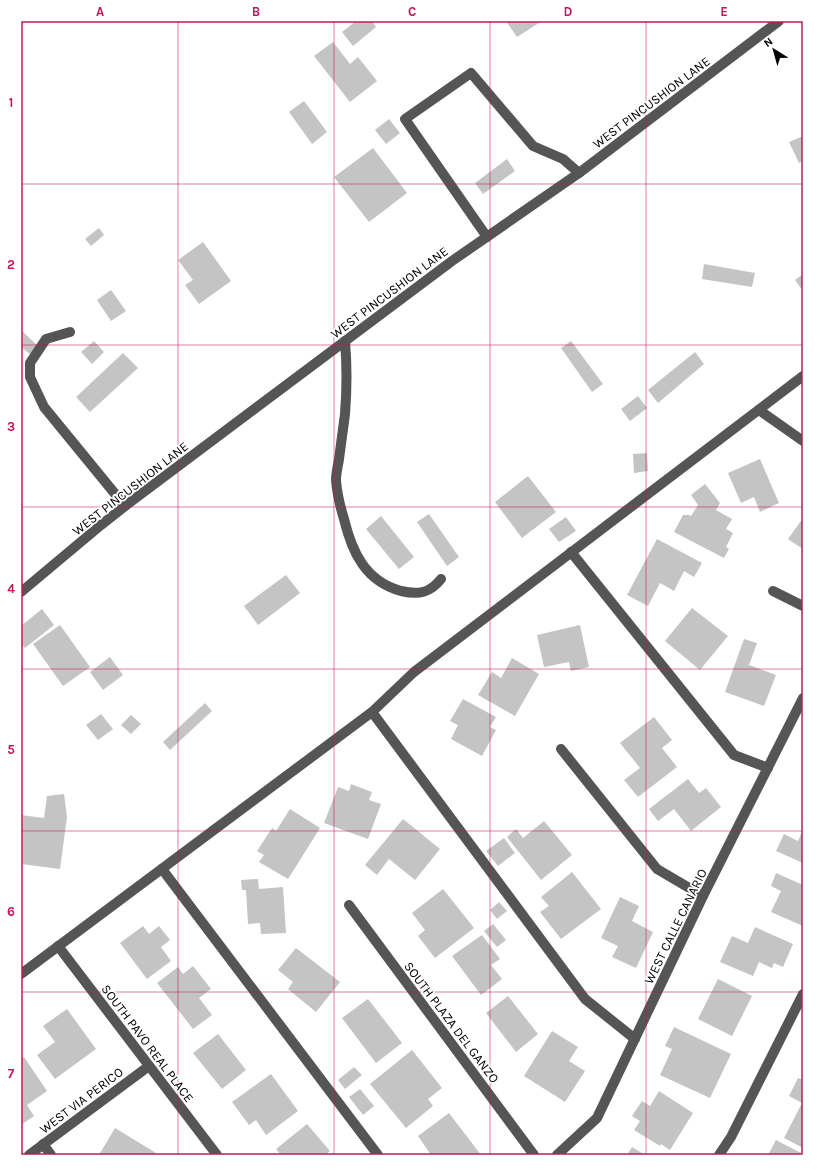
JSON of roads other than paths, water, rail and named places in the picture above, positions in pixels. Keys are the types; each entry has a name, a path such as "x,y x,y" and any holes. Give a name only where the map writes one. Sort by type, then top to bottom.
{"street":[{"name":"WEST PINCUSHION LANE","path":"21,592 101,525 345,341 452,261 579,173 779,21"},
{"path":"487,237 405,119 471,73 533,146 563,159 579,173"},
{"path":"70,332 46,339 30,363 30,377 44,407 126,506"},
{"path":"345,341 347,374 345,414 336,479 338,500 349,538 356,555 363,566 377,580 391,588 407,592 422,593 435,587 441,579"},
{"path":"21,974 372,712 414,672 803,376"},
{"path":"759,410 803,440"},
{"path":"571,552 734,755 768,768"},
{"path":"773,591 803,606"},
{"name":"WEST CALLE CANARIO","path":"557,1155 597,1118 703,896 803,698"},
{"path":"372,712 585,999 635,1039"},
{"path":"561,749 657,869 703,896"},
{"path":"162,869 378,1155"},
{"name":"SOUTH PLAZA DEL GANZO","path":"349,905 534,1155"},
{"name":"SOUTH PAVO REAL PLACE","path":"58,946 217,1155"},
{"path":"719,1155 731,1137 803,994"},
{"name":"WEST VIA PERICO","path":"29,1155 149,1066"},
{"path":"43,1144 52,1155"}]}
